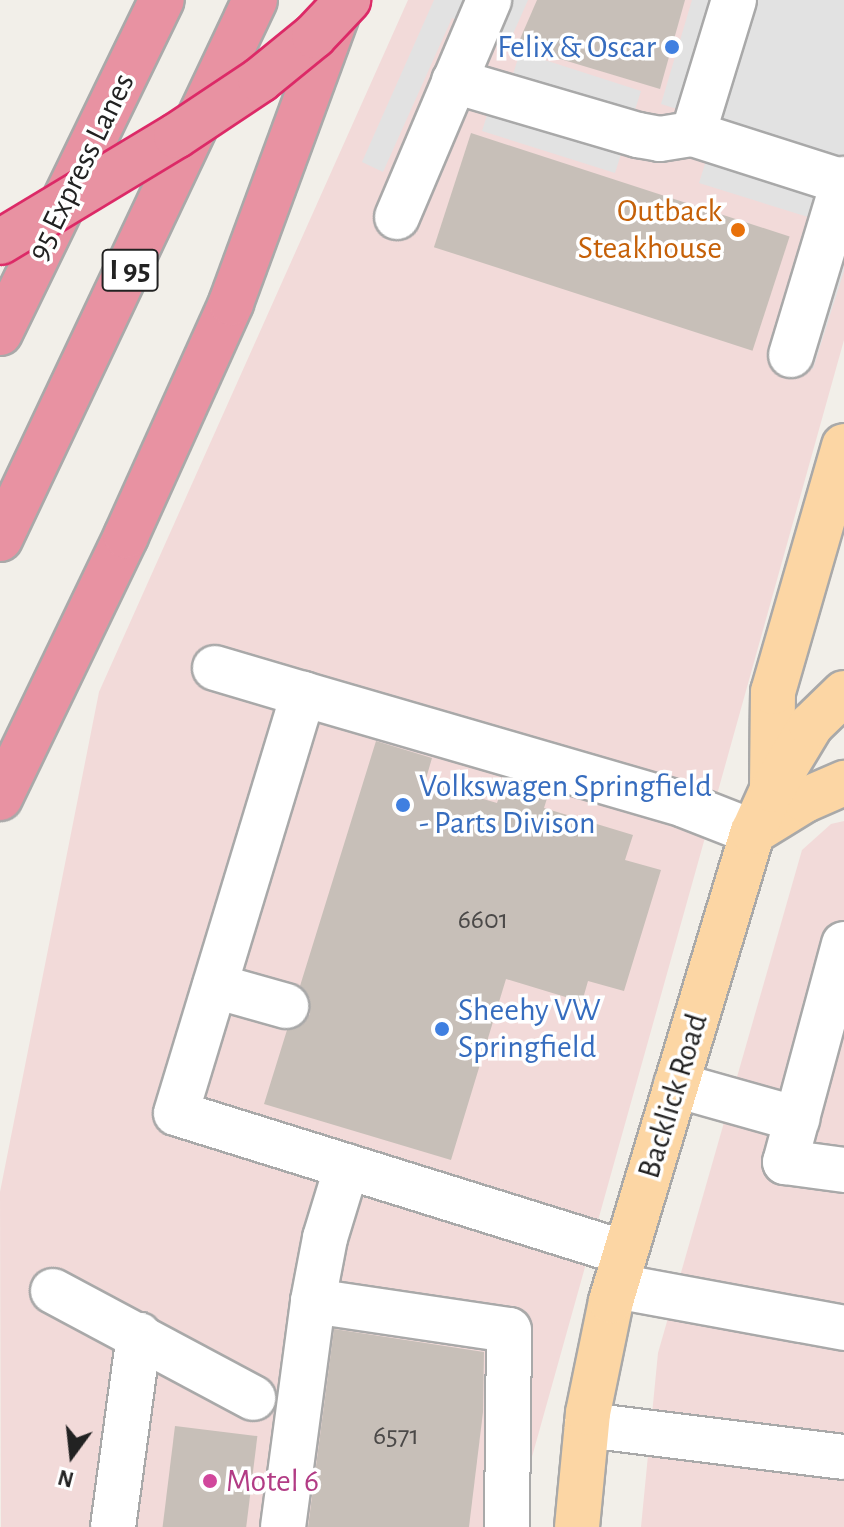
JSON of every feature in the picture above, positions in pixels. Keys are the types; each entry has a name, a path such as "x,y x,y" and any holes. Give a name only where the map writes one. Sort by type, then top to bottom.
{"highway":[{"path":"89,153 140,0"},
{"name":"95 Express Lanes","path":"0,333 162,0"},
{"name":"I 95","path":"0,539 255,0"},
{"path":"0,242 176,136 260,80 314,36 345,0"},
{"path":"0,798 126,536 231,303 345,0"}],"main road":[{"path":"772,790 773,692 844,446"},
{"name":"Backlick Road","path":"577,1527 597,1358 620,1270 753,832 772,790 811,725 844,693"},
{"path":"753,832 805,800 844,783"}],"lane":[{"path":"397,217 489,0"},
{"path":"693,134 734,0"},
{"path":"454,81 638,135 660,139 693,134 843,180 791,355"},
{"path":"215,668 684,805 753,832"},
{"path":"303,694 176,1113 347,1166 620,1270 844,1328"},
{"path":"844,944 785,1162 844,1170"},
{"path":"215,986 286,1006"},
{"path":"676,1085 797,1119"},
{"path":"283,1527 313,1301 325,1238 347,1166"},
{"path":"53,1291 253,1398"},
{"path":"313,1301 509,1330 507,1527"},
{"path":"113,1527 139,1335"},
{"path":"587,1425 844,1457"}],"shaded area":[{"path":"408,0 844,0 844,340 530,1464 526,1527 1,1527 0,1192 99,692"},
{"path":"434,0 528,0 509,43 452,18 383,172 362,162"},
{"path":"692,0 844,0 844,271 813,369 794,363 837,226 699,183 718,122 661,104"},
{"path":"520,52 641,91 615,173 482,131 489,109 501,112"},
{"path":"844,821 844,1527 641,1527 658,1353 802,850 831,824"}],"building":[{"path":"537,0 685,0 660,89 517,46"},
{"path":"471,133 790,237 753,351 434,247"},
{"path":"376,741 432,758 425,782 497,803 505,779 549,792 544,808 633,835 625,860 661,870 624,991 588,981 582,1002 506,979 451,1160 264,1104 287,1030 303,1024 310,1014 310,999 300,986"},
{"path":"334,1329 484,1352 483,1412 469,1527 308,1527"},
{"name":"Motel 6","path":"175,1426 257,1436 246,1527 163,1527"}],"place":[{"name":"Felix & Oscar","path":"672,47"},
{"name":"Outback Steakhouse","path":"738,230"},
{"name":"Volkswagen Springfield - Parts Divison","path":"403,805"},
{"name":"Sheehy VW Springfield","path":"442,1029"},
{"name":"Motel 6","path":"210,1481"}]}
